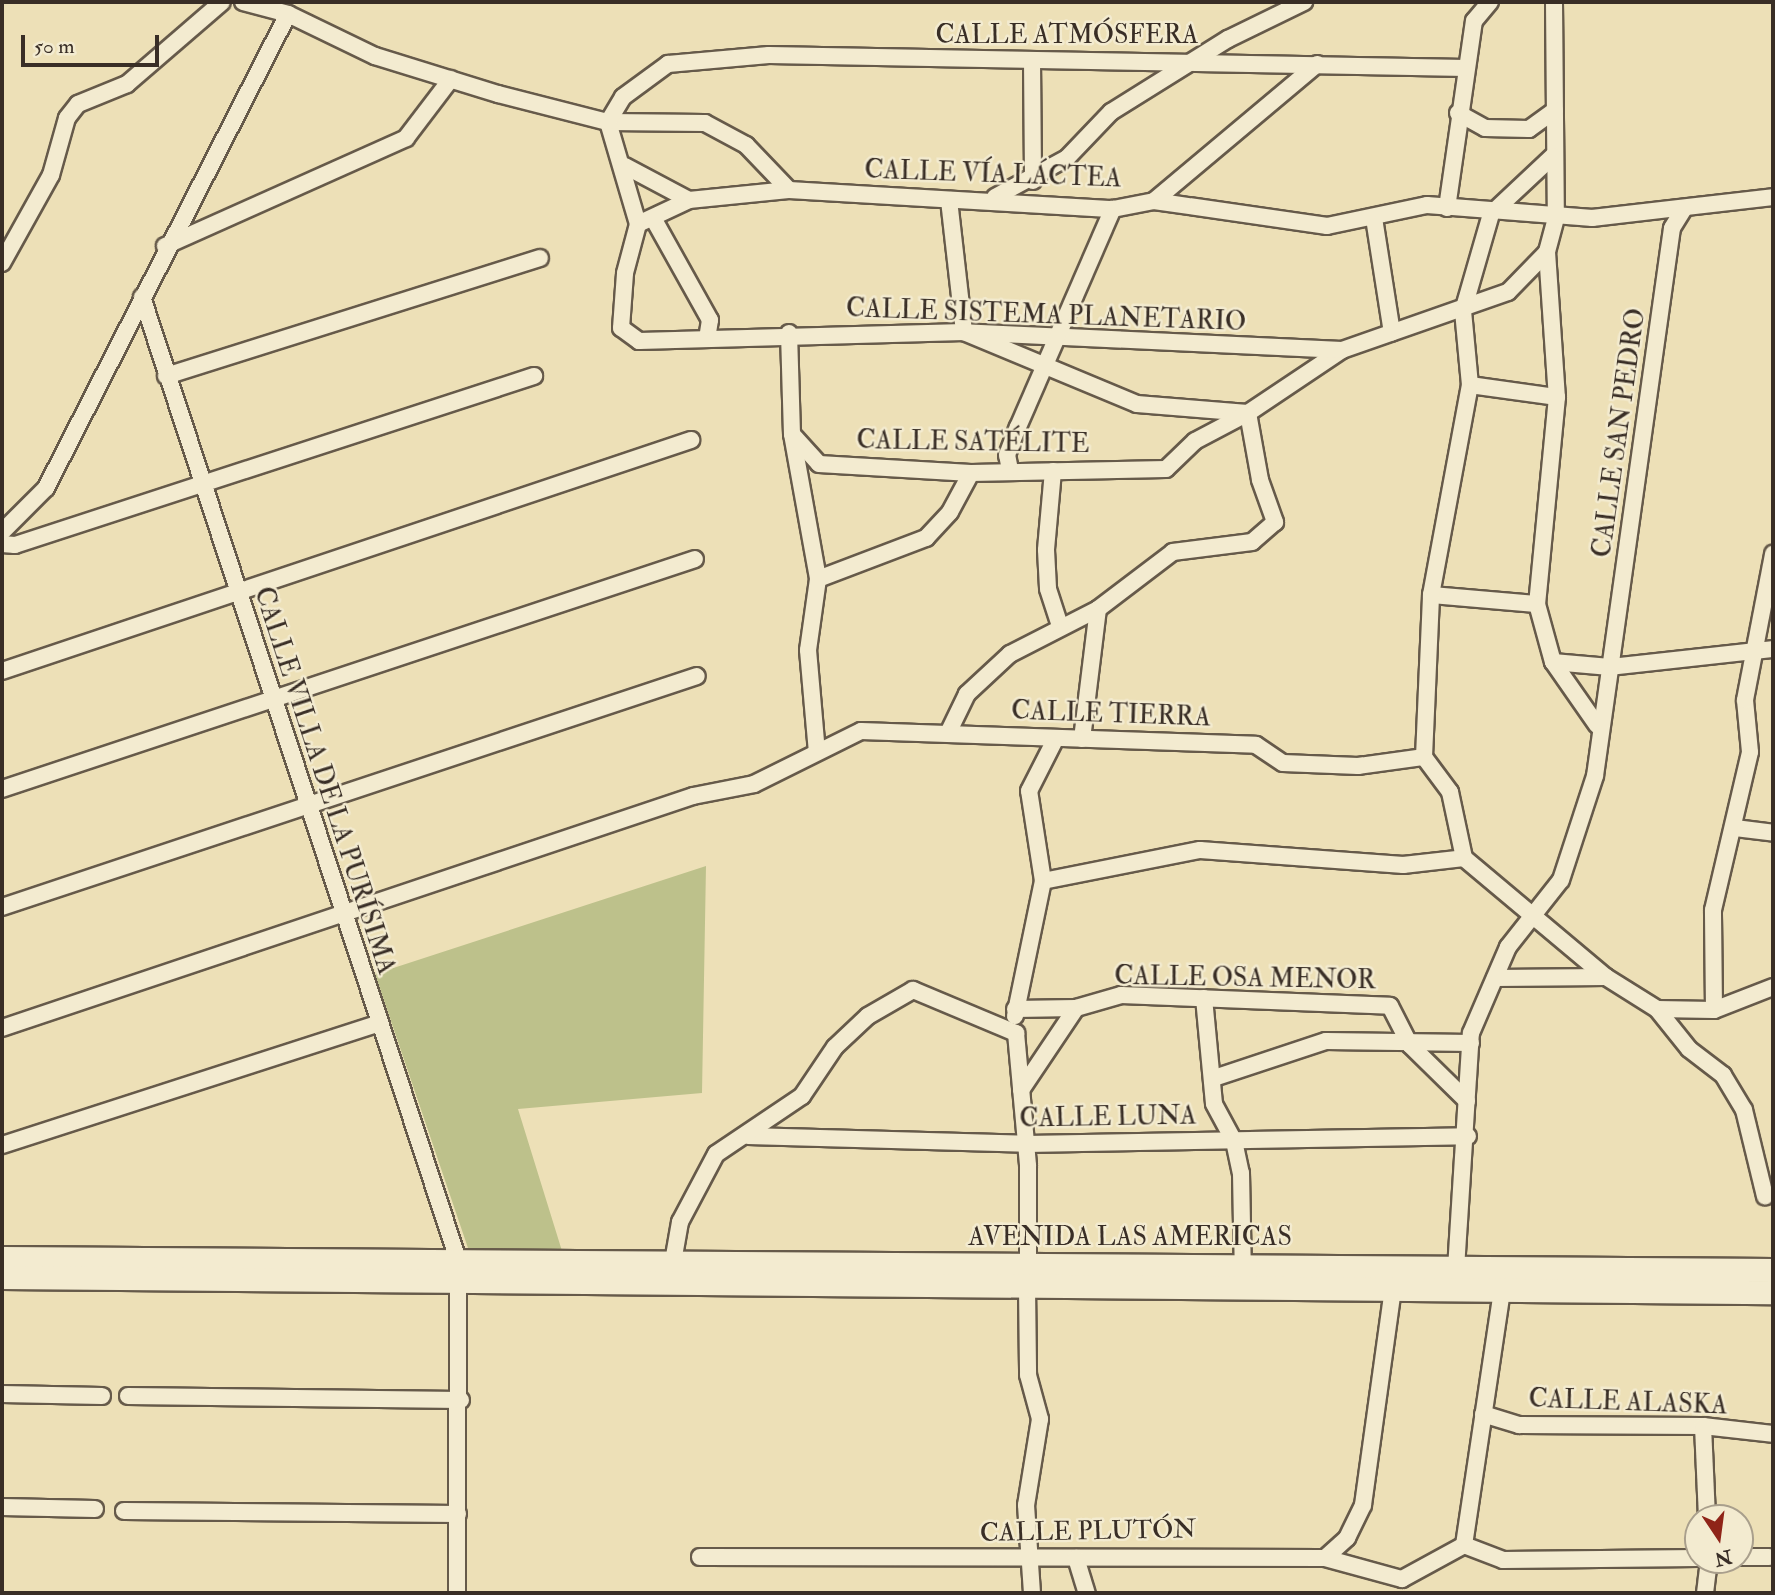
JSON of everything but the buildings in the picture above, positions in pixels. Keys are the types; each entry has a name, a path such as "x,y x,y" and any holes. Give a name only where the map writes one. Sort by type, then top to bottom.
{"street":[{"path":"2,263 51,175 67,118 78,104 127,84 222,2"},
{"path":"243,2 288,14 375,56 608,122 705,123 746,145 789,190"},
{"path":"983,202 1032,181 1067,158 1111,112 1304,2"},
{"path":"1447,208 1458,113 1474,21 1490,2"},
{"path":"1554,2 1553,156 1556,218 1547,252 1557,397 1537,604 1553,662 1597,725"},
{"path":"2,532 46,488 165,246 288,14"},
{"name":"CALLE ATMÓSFERA","path":"608,122 623,97 668,64 811,54 1032,61 1198,61 1466,68"},
{"path":"1032,61 1032,181"},
{"path":"1154,201 1317,64"},
{"path":"165,246 406,138 451,79"},
{"path":"1458,113 1485,128 1529,129 1555,110"},
{"path":"608,122 646,221 710,320 707,338"},
{"path":"1553,156 1491,214 1464,311 1469,386 1431,595 1424,757 1450,792 1464,858 1606,976 1657,1009 1689,1049 1723,1075 1744,1110 1765,1196"},
{"path":"625,166 690,200"},
{"name":"CALLE VÍA LÁCTEA","path":"646,221 690,200 789,190 950,206 983,202 1113,209 1154,201 1327,226 1427,205 1491,214 1556,218 1684,209 1771,193"},
{"path":"950,206 964,332 1137,404 1248,413 1342,350 1464,311 1508,292 1547,252"},
{"path":"1010,470 1007,455 1113,209"},
{"name":"CALLE SAN PEDRO","path":"1469,1277 1467,1101 1471,1043 1508,947 1561,880 1595,776 1597,725 1610,667 1672,228 1684,209"},
{"path":"1374,218 1392,333"},
{"name":"CALLE SISTEMA PLANETARIO","path":"646,221 621,328 639,341 789,333 964,332 1057,341 1342,350"},
{"path":"166,376 540,258"},
{"name":"CALLE VILLA DE LA PURÍSIMA","path":"142,297 200,485 459,1270 461,1400 457,1593"},
{"path":"789,333 792,434 818,579 808,650 817,752"},
{"path":"2,544 200,485 534,376"},
{"path":"1469,386 1557,397"},
{"path":"949,731 967,694 1010,654 1098,609 1173,552 1252,542 1275,522 1248,413"},
{"name":"CALLE SATÉLITE","path":"792,434 819,464 971,473 1010,470 1167,469 1195,441 1248,413"},
{"path":"2,671 691,440"},
{"path":"1053,471 1046,550 1048,589 1060,627"},
{"path":"818,579 926,538 950,512 971,473"},
{"path":"1714,1010 1713,910 1735,828 1751,752 1745,700 1766,650 1773,554"},
{"path":"2,789 695,559"},
{"path":"1431,595 1537,604"},
{"path":"1082,739 1098,609"},
{"path":"1553,662 1610,667 1766,650"},
{"path":"2,906 697,676"},
{"name":"CALLE TIERRA","path":"2,1028 693,796 754,785 861,731 949,731 1055,740 1256,745 1283,763 1358,766 1424,757"},
{"path":"1032,1593 1033,1560 1026,1505 1040,1419 1028,1375 1026,1144 1015,1009 1029,974 1043,881 1029,791 1055,740"},
{"path":"1735,828 1773,833"},
{"path":"1043,881 1199,850 1402,864 1464,858"},
{"path":"1495,978 1606,976"},
{"path":"1657,1009 1714,1010 1773,987"},
{"path":"673,1262 697,1180 716,1154 748,1136 802,1096 835,1047 868,1016 913,990 1016,1033"},
{"name":"CALLE OSA MENOR","path":"1015,1009 1076,1008 1121,996 1390,1006 1410,1045"},
{"path":"1204,998 1214,1078 1214,1104 1234,1141 1243,1278"},
{"path":"1021,1090 1076,1008"},
{"path":"2,1145 379,1023"},
{"path":"1214,1078 1326,1041 1410,1045 1471,1043"},
{"path":"1410,1045 1467,1101"},
{"name":"CALLE LUNA","path":"748,1136 1026,1144 1468,1136"},
{"path":"2,1258 488,1271"},
{"name":"AVENIDA LAS AMERICAS","path":"488,1271 673,1262 1027,1276"},
{"path":"2,1277 459,1270"},
{"name":"AVENIDA LAS AMERICAS","path":"488,1271 1394,1279 1773,1270"},
{"name":"AVENIDA LAS AMERICAS","path":"1469,1277 1502,1290 1773,1292"},
{"path":"1325,1558 1347,1538 1363,1505 1394,1279"},
{"path":"1502,1290 1464,1545 1503,1560 1684,1558"},
{"path":"2,1394 102,1396"},
{"path":"128,1396 461,1400"},
{"name":"CALLE ALASKA","path":"1483,1414 1519,1425 1703,1426 1773,1434"},
{"path":"1703,1426 1706,1504"},
{"path":"2,1507 95,1509"},
{"path":"124,1511 458,1514"},
{"name":"CALLE PLUTÓN","path":"700,1557 1033,1560 1325,1558 1401,1586 1464,1545"},
{"path":"1754,1558 1769,1557"},
{"path":"1076,1558 1087,1593"},
{"path":"1705,1593 1707,1574"}],"green space":[{"path":"706,866 702,1093 518,1109 562,1251 469,1251 375,974"}]}
